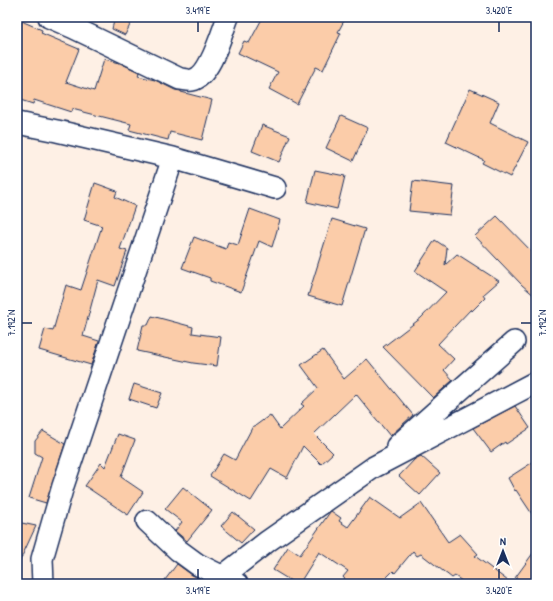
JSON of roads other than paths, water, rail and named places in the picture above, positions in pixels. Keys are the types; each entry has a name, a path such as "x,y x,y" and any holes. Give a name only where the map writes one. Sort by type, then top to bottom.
{"street":[{"path":"49,17 72,26 180,79 192,80 200,77 208,68 228,17"},
{"path":"17,123 173,158 275,188"},
{"path":"44,584 42,560 58,501 173,158"},
{"path":"147,521 178,550 196,564 230,580 268,541 374,467 514,342"},
{"path":"374,467 536,382"}]}
